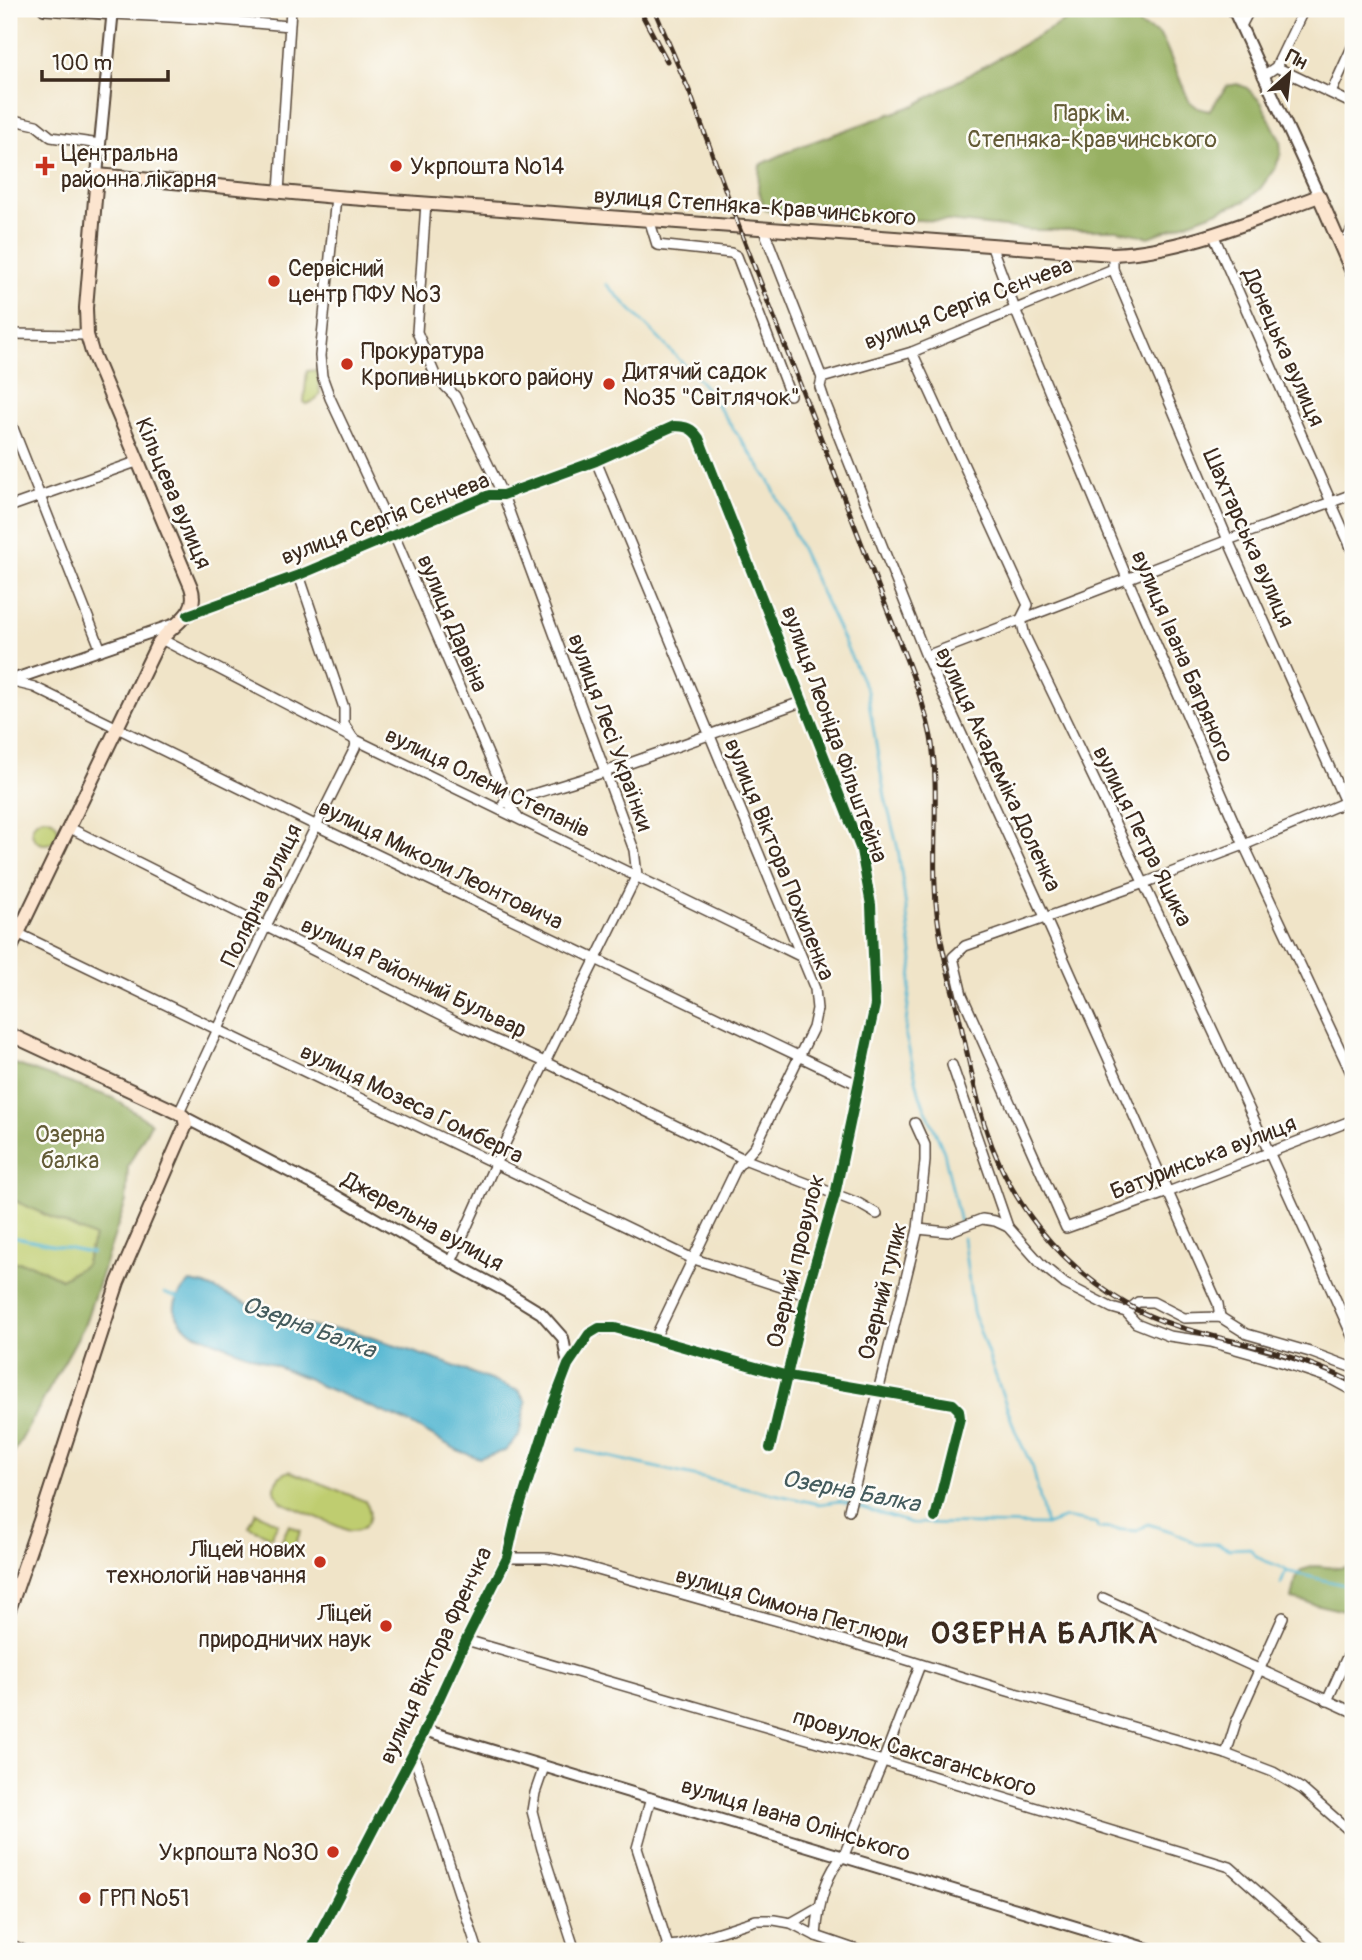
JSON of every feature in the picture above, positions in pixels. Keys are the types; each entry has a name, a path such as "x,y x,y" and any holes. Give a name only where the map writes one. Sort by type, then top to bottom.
{"main road":[{"name":"вулиця Степняка-Кравчинського","path":"97,175 336,197 1113,254 1158,250 1213,234 1319,196"},
{"name":"Кільцева вулиця","path":"97,175 86,308 87,335 193,592 193,603 187,615"},
{"path":"1319,196 1353,274"},
{"path":"9,952 13,931 161,639 187,615"},
{"name":"Джерельна вулиця","path":"9,1034 181,1115"},
{"path":"9,1610 50,1494 118,1282 186,1125 181,1115"}],"street":[{"path":"44,9 208,14 289,26"},
{"path":"279,192 291,9"},
{"path":"1233,9 1319,196"},
{"path":"1241,26 1250,9"},
{"path":"1263,76 1276,67 1304,9"},
{"name":"Кільцева вулиця","path":"97,175 113,11"},
{"path":"1331,93 1353,45"},
{"path":"1276,67 1353,104"},
{"path":"9,118 36,125 51,137 100,144"},
{"name":"вулиця Дарвіна","path":"336,197 320,356 322,376 394,535 509,803 519,819"},
{"name":"вулиця Лесі Українки","path":"426,203 417,332 436,377 455,397 503,495 634,850 637,875"},
{"path":"649,219 657,245 731,253 737,256 790,395"},
{"path":"1342,250 1353,227"},
{"name":"вулиця Академіка Доленка","path":"764,228 821,378 820,387 825,401 926,656 1218,1304 1220,1317"},
{"name":"Донецька вулиця","path":"1213,234 1353,552"},
{"name":"вулиця Івана Багряного","path":"991,245 1127,578 1244,845 1353,1077"},
{"path":"1113,254 1113,269"},
{"name":"вулиця Сергія Сєнчева","path":"821,378 912,352 1113,269"},
{"name":"Шахтарська вулиця","path":"1113,269 1228,540 1349,801 1353,820"},
{"path":"9,334 87,335"},
{"name":"вулиця Петра Яцика","path":"912,352 1028,606 1021,619 1025,636 1144,883 1353,1338"},
{"path":"9,418 101,650"},
{"name":"вулиця Сергія Сєнчева","path":"187,615 299,575 489,495 503,495 596,461 674,426"},
{"name":"вулиця Леоніда Фільштейна","path":"674,426 693,430 699,438 861,850 871,905 875,1004 857,1084"},
{"path":"9,507 139,461"},
{"name":"вулиця Віктора Похиленка","path":"596,461 815,989 817,1009 813,1028 755,1147 737,1167 691,1258 654,1340"},
{"path":"926,656 1353,494"},
{"name":"Полярна вулиця","path":"181,1115 266,926 355,748 356,743 344,723 344,708 299,575"},
{"path":"9,681 177,623"},
{"name":"вулиця Олени Степанів","path":"161,639 352,738 800,956"},
{"name":"вулиця Миколи Леонтовича","path":"9,681 34,687 315,825 857,1084"},
{"path":"489,805 509,803 606,772 804,701"},
{"path":"1046,919 1244,845 1349,801"},
{"name":"вулиця Районний Бульвар","path":"68,827 464,1026 547,1063 744,1159 877,1214"},
{"path":"451,1262 495,1164 547,1063 637,875"},
{"name":"Батуринська вулиця","path":"1046,919 965,946 953,957 961,995 1066,1228 1168,1192 1353,1120"},
{"name":"вулиця Мозеса Гомберга","path":"13,931 691,1258 806,1295"},
{"path":"952,1065 1008,1227 1042,1265 1065,1284 1112,1308 1126,1312 1136,1323 1169,1336 1211,1342 1285,1363 1329,1378 1353,1391"},
{"name":"Озерний провулок","path":"770,1448 806,1295 835,1195 857,1084"},
{"name":"Джерельна вулиця","path":"181,1115 338,1197 541,1313 564,1338 568,1365"},
{"name":"Озерний тупик","path":"849,1510 918,1229 925,1145 915,1123"},
{"path":"918,1229 948,1232 982,1219 1008,1227"},
{"path":"1126,1312 1138,1302 1153,1302 1184,1318 1220,1317 1247,1334 1310,1352 1353,1368"},
{"path":"568,1365 589,1334 599,1328 615,1328 788,1376 953,1404 959,1410 960,1418 935,1518"},
{"name":"вулиця Віктора Френчка","path":"310,1951 413,1753 508,1558 519,1511 550,1412 568,1365"},
{"name":"вулиця Симона Петлюри","path":"508,1558 548,1558 573,1563 820,1633 919,1665 1226,1754 1273,1772 1302,1789 1353,1834"},
{"path":"1103,1598 1353,1712"},
{"path":"1226,1754 1236,1722 1283,1617"},
{"name":"провулок Саксаганського","path":"466,1640 1230,1867 1325,1951"},
{"path":"1327,1701 1346,1659 1353,1650"},
{"path":"816,1936 818,1907 836,1863 844,1855 883,1762 919,1665"},
{"name":"вулиця Івана Олінського","path":"424,1730 1155,1951"},
{"path":"413,1753 478,1951"},
{"path":"544,1767 532,1811 575,1951"},
{"path":"651,1798 637,1848 666,1948 756,1920 791,1923 816,1936 860,1951"},
{"path":"791,1923 818,1907"},
{"path":"9,1945 23,1951"}],"green space":[{"name":"Парк ім. Степняка-Кравчинського","path":"1086,9 1131,9 1141,26 1159,34 1189,101 1198,108 1209,111 1227,86 1238,84 1247,88 1261,102 1280,140 1281,154 1260,189 1245,201 1149,237 1117,230 1031,230 949,221 855,218 824,211 792,215 765,210 758,188 760,165 796,148 915,105"},
{"path":"317,370 320,393 316,400 307,404 304,402 307,371"},
{"path":"45,818 54,822 58,831 54,840 45,844 36,840 32,831 36,822"},
{"name":"Озерна балка","path":"15,1064 113,1098 151,1123 128,1166 126,1201 84,1326 9,1462 9,1261 30,1264 61,1279 85,1265 94,1237 9,1198 9,1065"},
{"path":"9,1198 94,1237 85,1265 61,1279 30,1264 9,1261"},
{"path":"290,1471 365,1501 369,1512 368,1522 361,1529 349,1531 283,1503 276,1494 275,1485 284,1473"},
{"path":"256,1512 278,1523 271,1537 249,1527"},
{"path":"289,1525 301,1531 292,1550 280,1544"},
{"path":"1315,1566 1353,1567 1353,1613 1292,1599 1296,1579 1301,1570"}],"water":[{"path":"190,1282 205,1285 269,1313 316,1328 349,1330 519,1391 526,1402 519,1436 505,1451 479,1458 459,1451 409,1423 309,1379 191,1332 179,1319 175,1307 179,1296"}],"waterway":[{"path":"606,284 702,383 770,482 867,691 885,797 898,849 913,960 905,1033 920,1096 944,1152 960,1223"},
{"name":"Озерна Балка","path":"9,1236 92,1253"},
{"path":"963,1238 973,1312 1016,1433 1033,1468 1046,1525"},
{"name":"Озерна Балка","path":"164,1293 181,1299"},
{"name":"Озерна Балка","path":"578,1450 819,1504 840,1501 911,1523 1046,1525 1065,1518 1096,1523 1098,1528 1137,1531 1148,1524 1174,1532 1197,1544 1218,1544 1229,1549 1250,1548 1258,1557 1286,1571 1353,1587"},
{"path":"1281,1584 1286,1571"}],"railway":[{"path":"639,9 667,61"},
{"path":"654,9 690,93 924,710 931,737 935,774 935,885 941,938 984,1123 1007,1179 1039,1228 1058,1250 1103,1289 1128,1305 1179,1327 1280,1353 1353,1382"}],"cycle path":[{"path":"188,615 299,575 489,495 503,495 596,461 674,426 688,428 699,438 861,850 871,905 875,1005 835,1195 806,1295 770,1448"},
{"path":"310,1951 421,1738 507,1558 515,1522 550,1412 568,1365 589,1334 599,1328 615,1328 788,1376 953,1404 959,1410 960,1418 935,1518"}],"place":[{"name":"Центральна районна лікарня","path":"45,166"},
{"name":"Укрпошта №14","path":"396,166"},
{"name":"Сервісний центр ПФУ №3","path":"274,281"},
{"name":"Прокуратура Кропивницького району","path":"347,364"},
{"name":"Дитячий садок №35 \"Світлячок\"","path":"609,384"},
{"name":"Ліцей нових технологій навчання","path":"320,1562"},
{"name":"Ліцей природничих наук","path":"386,1626"},
{"name":"Укрпошта №30","path":"333,1852"},
{"name":"ГРП №51","path":"85,1898"}],"district":[{"name":"ОЗЕРНА БАЛКА","path":"1045,1633"}]}
